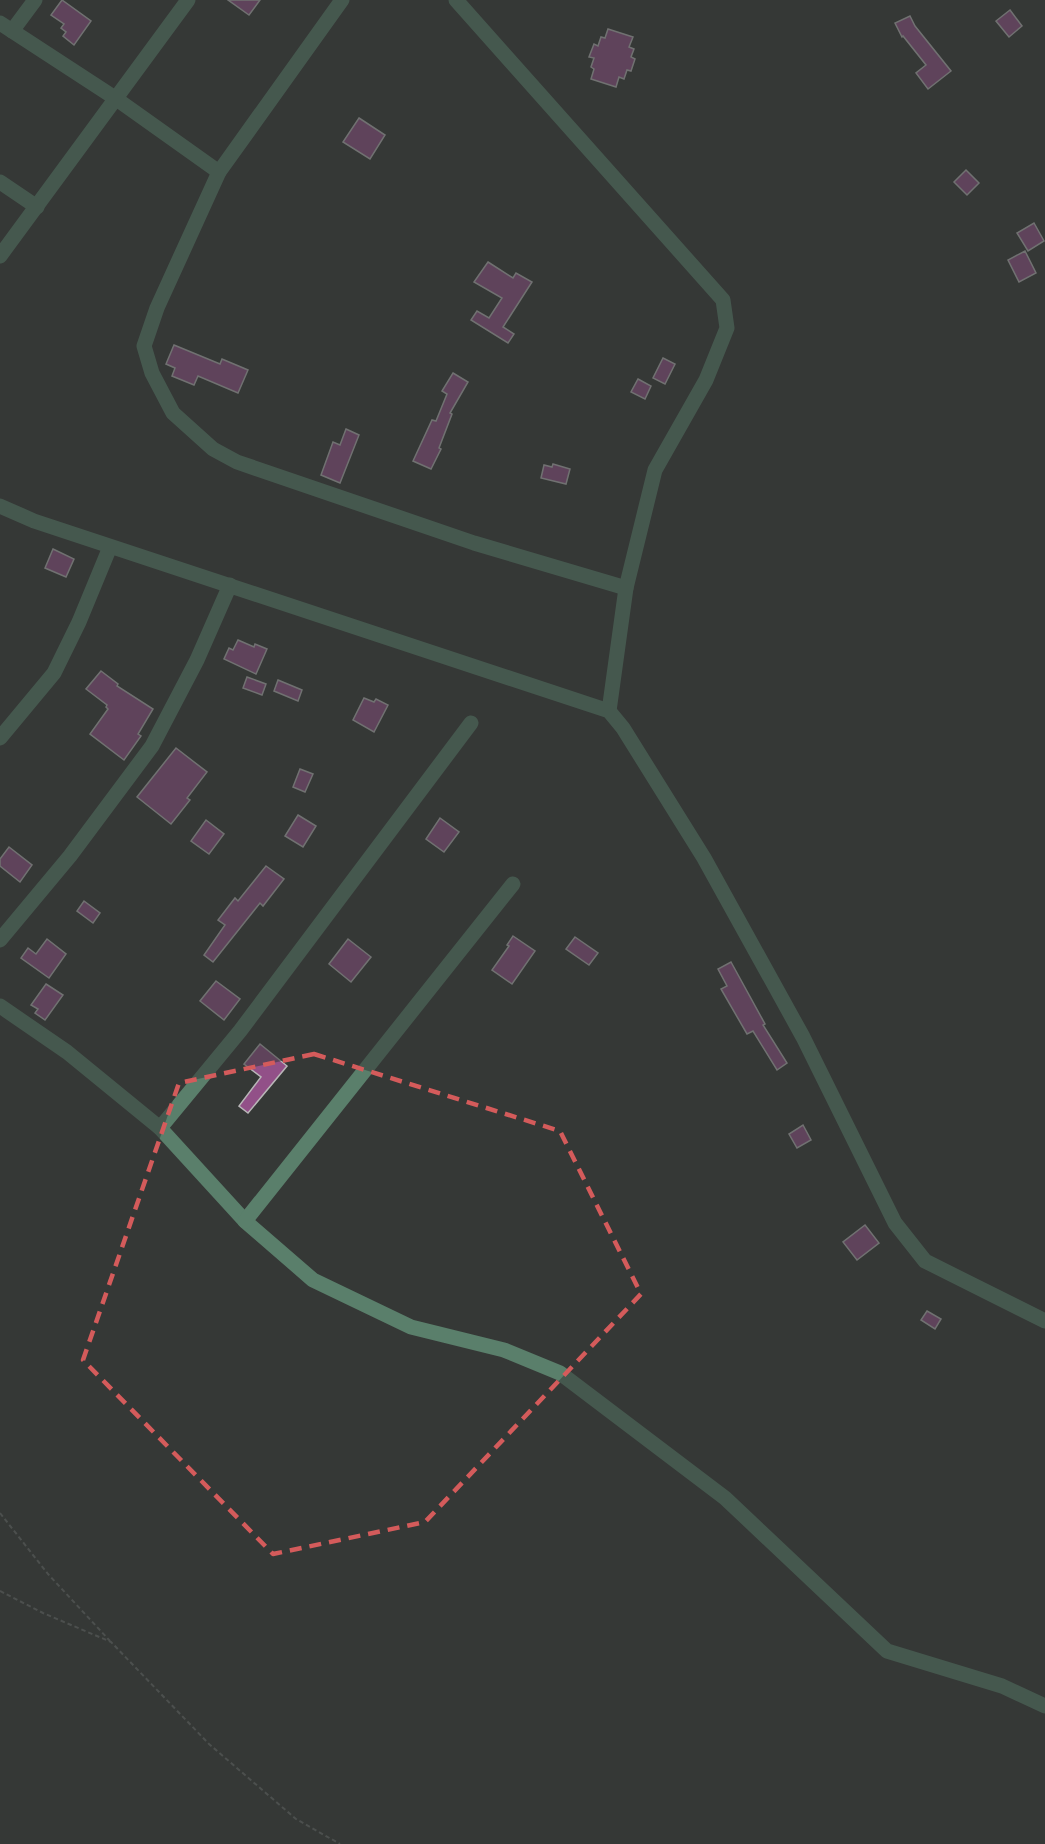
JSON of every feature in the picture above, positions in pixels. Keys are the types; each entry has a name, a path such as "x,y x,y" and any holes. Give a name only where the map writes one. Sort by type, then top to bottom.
{"street":[{"path":"35,0 6,27 115,98 219,171"},
{"path":"0,256 188,0"},
{"path":"342,0 219,171 157,308 144,346 152,373 174,412 192,431 213,449 237,462 474,543 626,588"},
{"path":"456,0 723,300 727,328 706,380 655,470 626,588 609,711"},
{"path":"0,182 37,207"},
{"path":"0,506 34,521 110,547 609,711 622,728 709,868 802,1037 895,1223 925,1261 1045,1321"},
{"path":"0,738 54,672 79,622 110,547"},
{"path":"0,940 70,856 152,746 197,660 230,585"},
{"path":"160,1128 240,1030 471,723"},
{"path":"245,1221 513,884"},
{"path":"0,1006 68,1052 160,1128 245,1221 313,1280 411,1327 504,1350 561,1373 725,1498 887,1651 1002,1686 1045,1706"}],"path":[{"path":"0,1513 48,1574 209,1744 296,1819 340,1844"},
{"path":"0,1591 43,1613 111,1642"}],"highlighted area":[{"path":"314,1054 560,1131 641,1294 425,1522 273,1554 83,1360 179,1083"}],"building":[{"path":"62,0 91,21 74,45 63,36 66,32 61,28 64,24 51,15"},
{"path":"228,0 260,0 249,15"},
{"path":"1010,10 1022,26 1009,37 996,21"},
{"path":"910,16 915,26 951,71 928,89 916,73 926,65 902,37 895,23"},
{"path":"608,29 633,37 629,47 634,49 631,57 635,59 631,71 627,70 624,79 619,77 616,87 591,79 594,58 589,57 594,44 598,46 601,37 605,38"},
{"path":"359,118 385,135 370,159 343,142"},
{"path":"966,170 979,183 967,195 954,182"},
{"path":"1034,223 1044,241 1028,251 1017,233"},
{"path":"1025,251 1036,273 1019,282 1008,260"},
{"path":"488,262 513,278 516,273 532,282 503,327 514,334 508,343 471,320 477,311 489,318 502,298 474,282"},
{"path":"174,345 220,364 222,359 248,370 238,393 198,376 194,385 172,376 175,368 166,364"},
{"path":"663,358 675,364 665,384 653,378"},
{"path":"453,373 468,382 450,413 452,414 439,448 441,449 431,469 413,461 432,420 436,421 447,394 442,391"},
{"path":"638,379 651,386 645,399 631,392"},
{"path":"346,429 359,435 340,483 321,475 333,442 340,445"},
{"path":"553,464 570,469 566,484 541,478 544,465 552,467"},
{"path":"53,549 74,559 66,577 45,568"},
{"path":"238,640 254,647 255,644 267,649 256,674 224,659 229,648 233,650"},
{"path":"101,671 118,684 117,686 153,709 138,734 141,736 124,760 90,734 108,709 107,705 86,689"},
{"path":"247,677 266,684 262,695 243,688"},
{"path":"278,680 302,690 298,701 274,691"},
{"path":"364,698 374,702 376,699 388,705 374,732 353,720"},
{"path":"176,748 207,772 187,798 190,800 171,824 137,797"},
{"path":"300,769 313,774 305,792 293,787"},
{"path":"298,815 316,826 303,847 285,836"},
{"path":"440,818 459,832 444,852 426,839"},
{"path":"206,820 224,834 209,854 191,841"},
{"path":"9,847 32,865 20,882 0,866 0,859"},
{"path":"266,866 284,879 263,906 260,903 213,962 204,955 225,925 218,920 235,898 238,901"},
{"path":"84,901 100,913 93,923 77,911"},
{"path":"513,936 535,951 512,984 492,970 509,946 507,945"},
{"path":"575,937 598,953 589,965 566,949"},
{"path":"47,939 66,954 49,978 21,958 28,948 36,954"},
{"path":"348,939 371,957 351,982 329,964"},
{"path":"731,962 765,1024 763,1025 787,1063 777,1070 753,1031 747,1034 721,989 727,986 718,969"},
{"path":"216,981 240,999 224,1020 200,1001"},
{"path":"46,984 63,995 45,1020 35,1013 38,1009 31,1005"},
{"path":"260,1044 287,1066 248,1113 239,1106 261,1077 244,1064"},
{"path":"803,1125 811,1140 797,1148 789,1134"},
{"path":"865,1225 879,1243 857,1260 843,1242"},
{"path":"927,1311 941,1319 935,1329 921,1320"}]}
